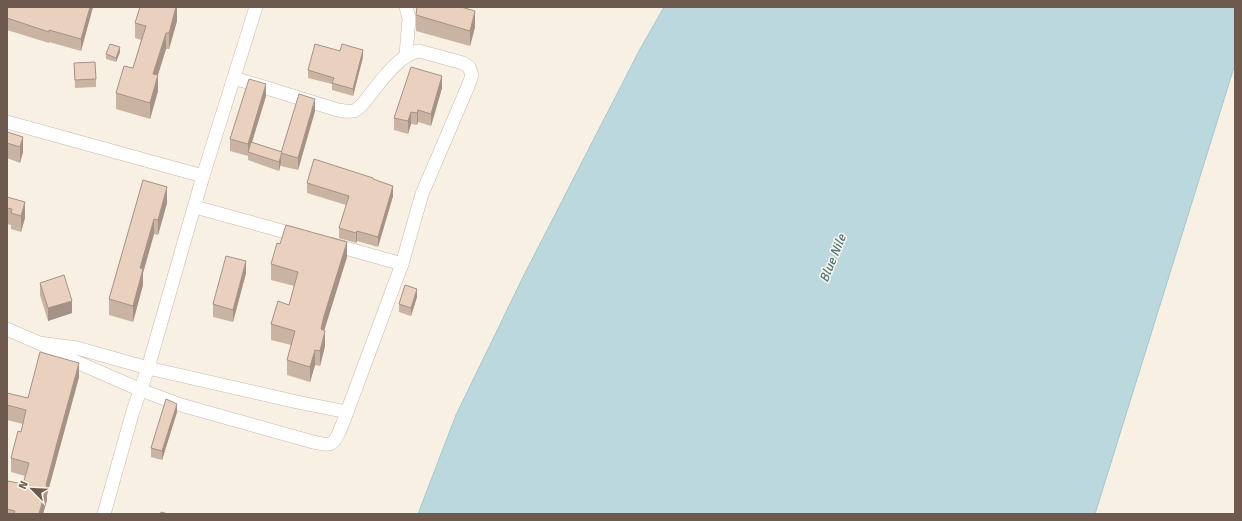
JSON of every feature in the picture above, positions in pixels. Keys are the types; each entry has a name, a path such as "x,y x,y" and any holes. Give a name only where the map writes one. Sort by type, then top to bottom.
{"street":[{"path":"104,514 203,176 256,7"},
{"path":"406,7 409,18 406,55"},
{"path":"7,330 39,343 72,360 141,390 181,405 313,442 329,444 335,439 347,412 402,264 422,194 472,75 469,67 463,64 419,51 413,51 406,55 381,81 360,107 348,112 234,78"},
{"path":"7,122 203,176"},
{"path":"195,207 402,264"},
{"path":"39,343 77,348 148,368 347,412"}],"water":[{"name":"Blue Nile","path":"664,7 1235,7 1235,64 1095,514 418,514 456,415 524,275 639,51"}],"building":[{"path":"7,7 90,7 81,39 49,30 49,32 7,18"},
{"path":"140,7 176,7 169,33 166,33 153,74 158,75 150,103 116,93 124,66 133,68 146,26 135,23"},
{"path":"417,7 461,7 475,11 470,31 416,15"},
{"path":"110,44 120,47 116,58 106,54"},
{"path":"315,44 340,51 342,44 363,50 353,89 332,83 334,78 308,70"},
{"path":"95,62 96,79 75,80 74,63"},
{"path":"411,67 442,76 431,114 418,110 417,113 411,112 408,121 394,118"},
{"path":"249,79 266,84 248,144 230,139"},
{"path":"299,94 315,99 298,158 281,153"},
{"path":"7,132 23,137 20,147 7,143"},
{"path":"251,142 282,152 279,162 248,152"},
{"path":"314,159 393,186 378,237 339,228 349,196 307,183"},
{"path":"143,180 167,187 158,220 154,219 140,268 143,269 133,306 109,299"},
{"path":"7,197 25,202 21,216 11,213 12,209 7,208"},
{"path":"286,225 347,242 324,316 321,329 325,331 320,351 315,350 310,367 287,360 295,331 271,324 278,301 289,305 298,272 271,264 277,243 280,244"},
{"path":"226,256 246,261 233,310 213,304"},
{"path":"64,275 72,301 48,308 40,283"},
{"path":"405,285 417,289 411,308 399,304"},
{"path":"40,352 79,363 39,514 14,514 15,511 7,509 7,485 8,481 23,484 29,463 11,458 18,431 21,432 26,410 7,405 7,393 28,398"},
{"path":"166,399 177,404 162,451 151,448"}]}
